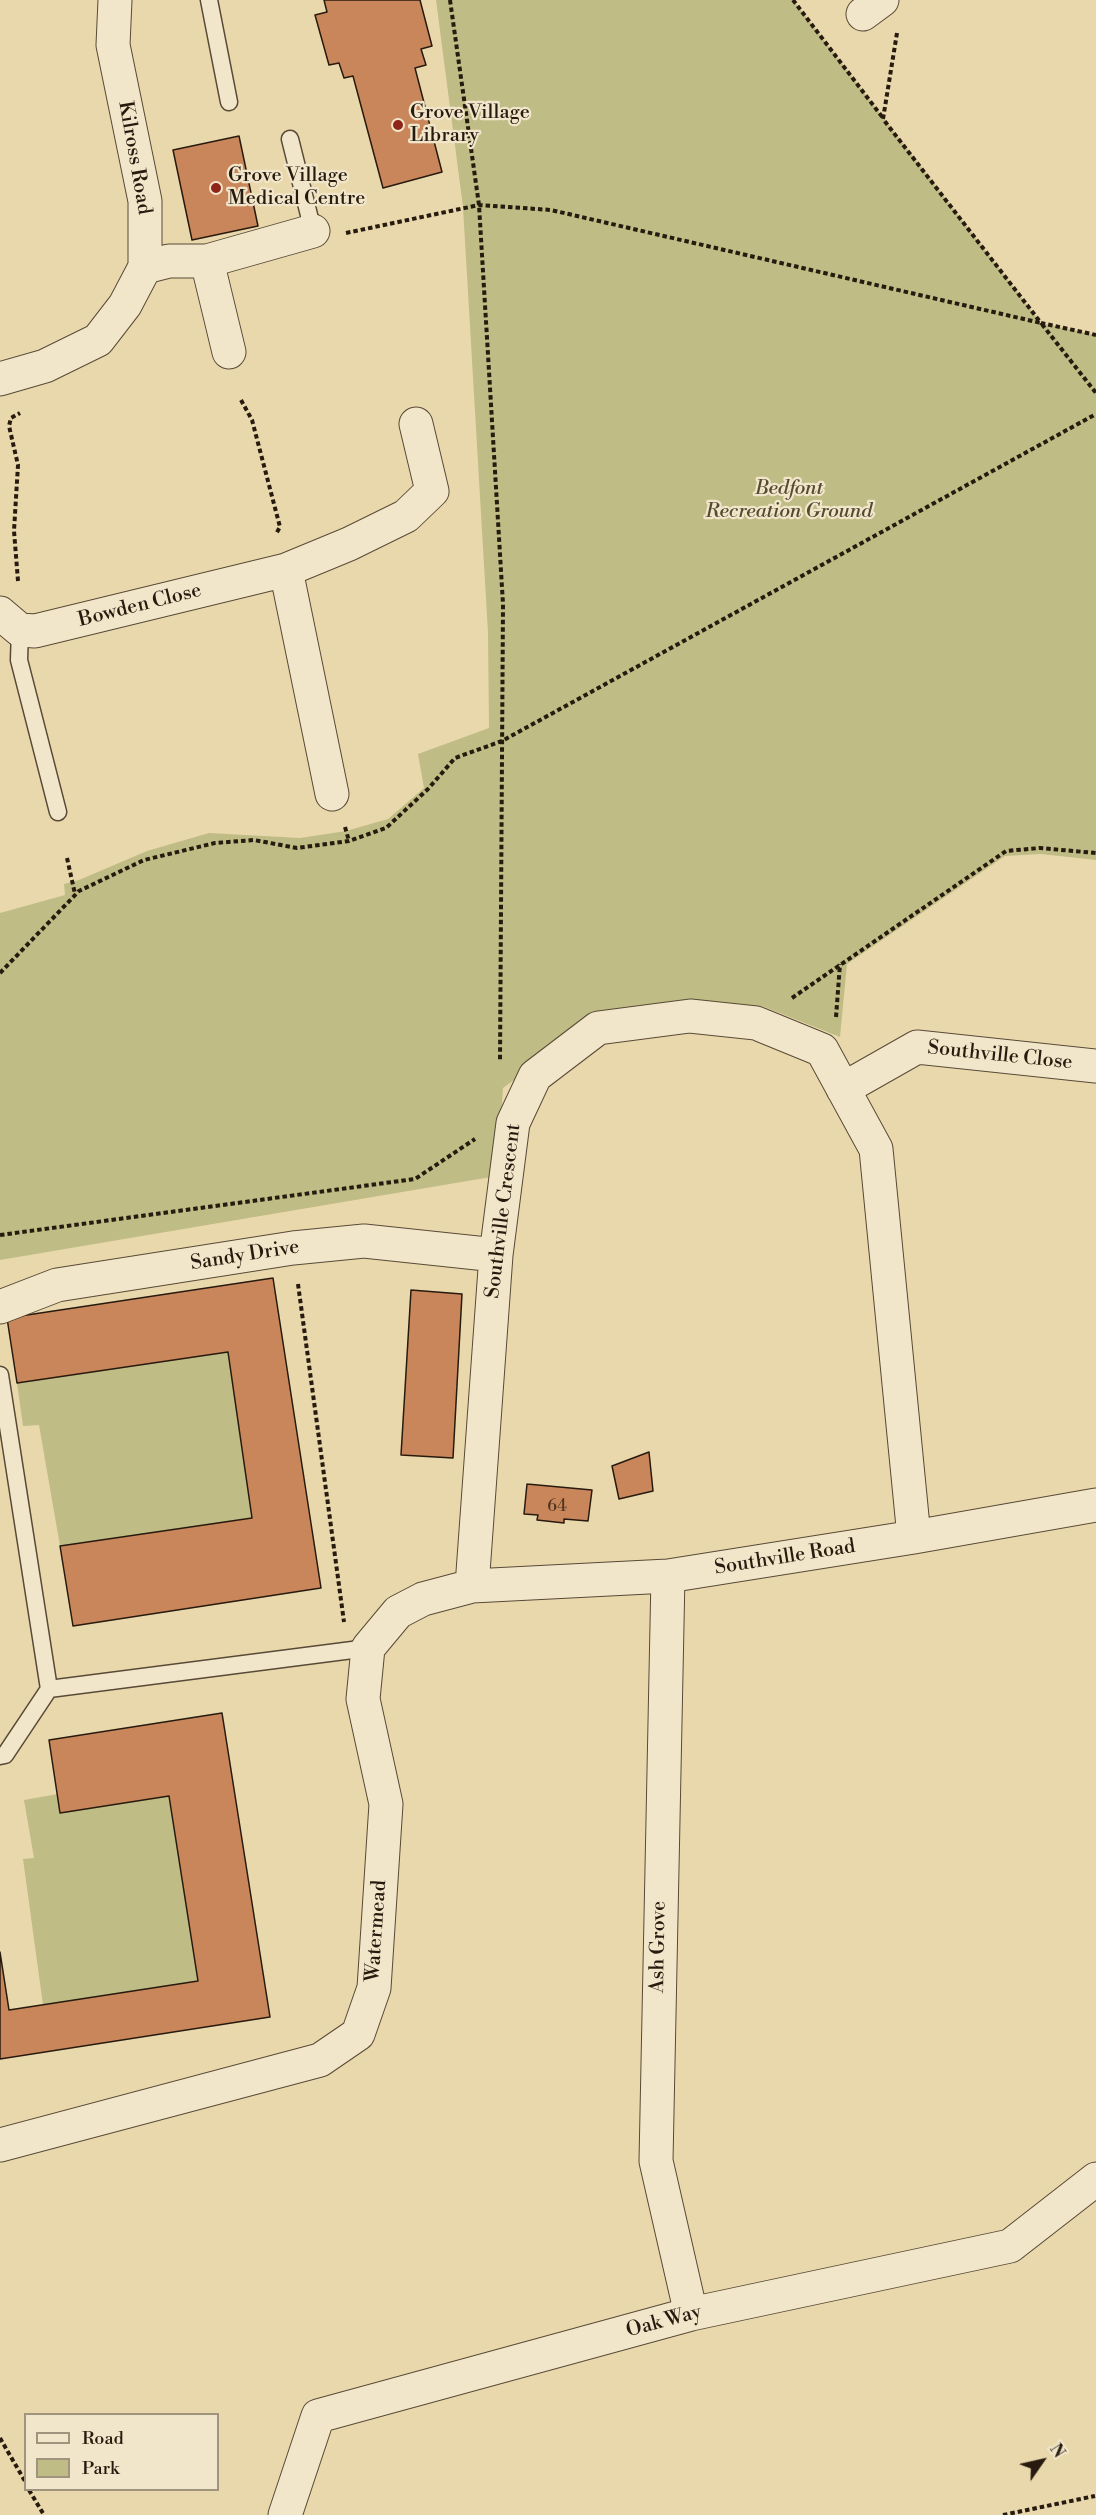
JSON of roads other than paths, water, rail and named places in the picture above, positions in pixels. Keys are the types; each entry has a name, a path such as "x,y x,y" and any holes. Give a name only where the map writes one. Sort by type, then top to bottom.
{"street":[{"name":"Kilross Road","path":"0,379 45,366 98,340 125,306 145,267 145,201 113,45 115,0"},
{"path":"145,267 169,261 207,261 313,231"},
{"path":"207,261 229,352"},
{"name":"Bowden Close","path":"10,622 35,631 279,557 350,544 406,516 432,491 416,424"},
{"path":"279,557 332,794"},
{"name":"Southville Crescent","path":"472,1586 496,1255 513,1123 535,1076 598,1028 690,1016 756,1023 822,1050 843,1089"},
{"name":"Southville Close","path":"843,1089 917,1047 1096,1066"},
{"path":"843,1089 876,1149 914,1537"},
{"name":"Sandy Drive","path":"0,1307 57,1285 293,1248 364,1241 496,1255"},
{"name":"Southville Road","path":"472,1586 668,1576 1096,1505"},
{"name":"Ash Grove","path":"668,1576 656,2161 692,2314"},
{"path":"358,1649 398,1612 423,1599 472,1586"},
{"name":"Watermead","path":"0,2145 320,2060 358,2034 374,1988 386,1804 363,1699 358,1649"},
{"name":"Oak Way","path":"285,2515 318,2416 692,2314 1010,2246 1096,2179"}],"lane":[{"path":"209,0 229,102"},
{"path":"290,139 313,231"},
{"path":"10,622 58,812"},
{"path":"0,1375 49,1689 5,1755 0,1756"},
{"path":"49,1689 358,1649"}],"place":[{"name":"Grove Village Library","path":"398,125"},
{"name":"Grove Village Medical Centre","path":"216,188"}],"park label":[{"name":"Bedfont Recreation Ground","path":"789,500"}]}
